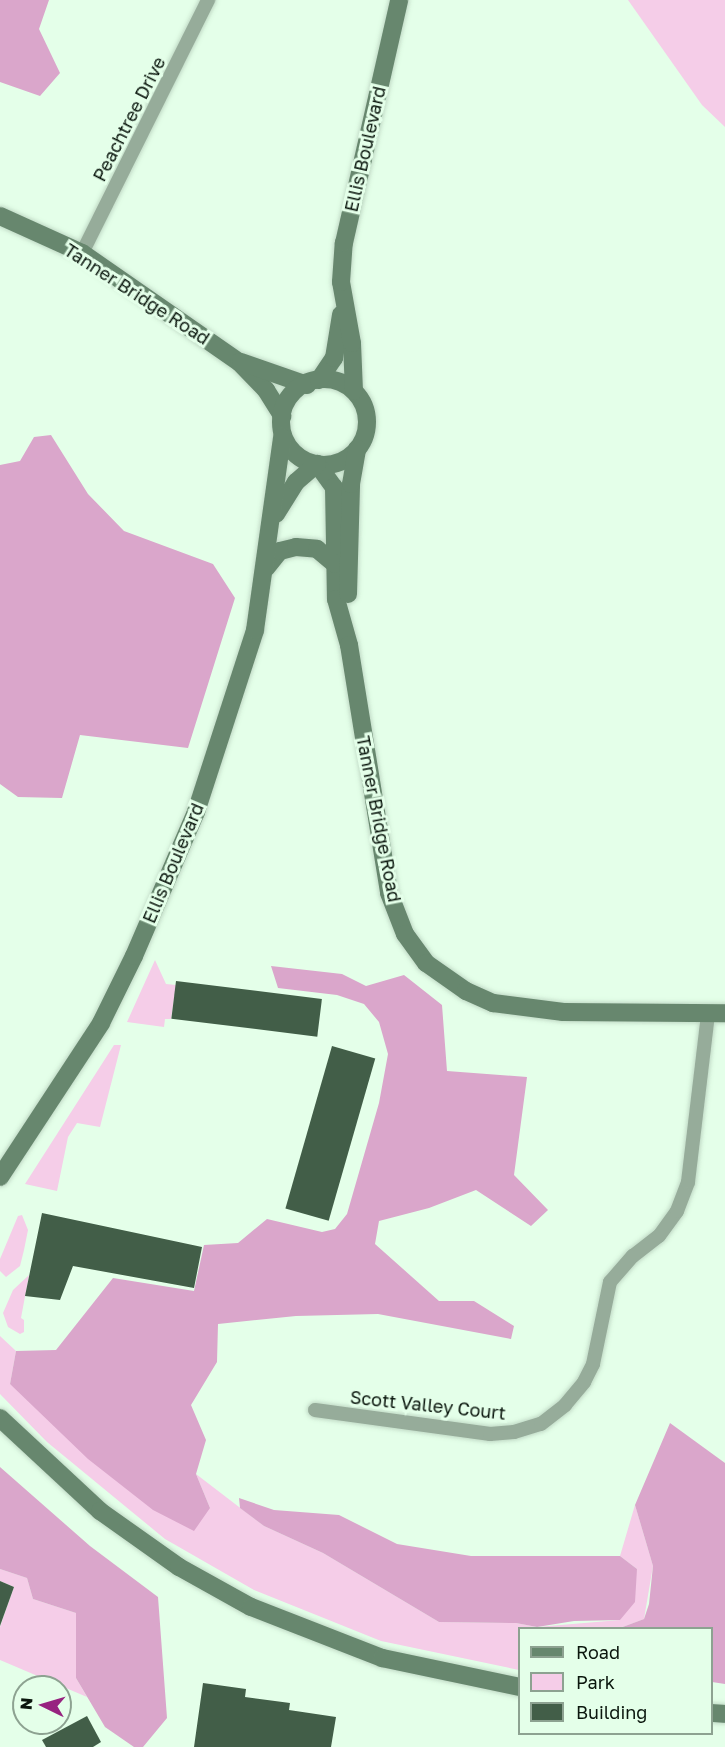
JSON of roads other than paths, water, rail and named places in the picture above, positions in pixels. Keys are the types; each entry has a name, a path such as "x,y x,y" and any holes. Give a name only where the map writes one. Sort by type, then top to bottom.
{"main road":[{"name":"Ellis Boulevard","path":"313,383 334,358 343,300 344,243 399,0"},
{"name":"Tanner Bridge Road","path":"0,216 82,253 239,362 267,390 282,417"},
{"name":"Ellis Boulevard","path":"343,300 352,343 354,391"},
{"name":"Tanner Bridge Road","path":"239,362 313,383"},
{"path":"313,383 344,383 354,391 362,401 367,425 357,449 328,464 317,464 289,451 282,437 282,417 296,389 313,383"},
{"name":"Ellis Boulevard","path":"0,1177 60,1090 134,956 196,812 255,630 274,519 282,437"},
{"name":"Tanner Bridge Road","path":"357,449 348,546 349,645 390,893 405,934 426,963 466,992 493,1003 563,1012 716,1014"},
{"name":"Tanner Bridge Road","path":"317,464 334,487 335,564 340,623 349,645"},
{"name":"Ellis Boulevard","path":"274,519 297,482 317,464"},
{"path":"266,568 280,551 296,547 317,549 335,564"},
{"path":"0,1418 100,1511 180,1567 251,1607 382,1658 518,1687"}],"street":[{"name":"Peachtree Drive","path":"82,253 208,0"},
{"name":"Scott Valley Court","path":"315,1410 490,1434 514,1432 541,1424 565,1405 584,1382 594,1364 610,1282 633,1256 658,1236 677,1211 688,1182 716,1014"}]}
